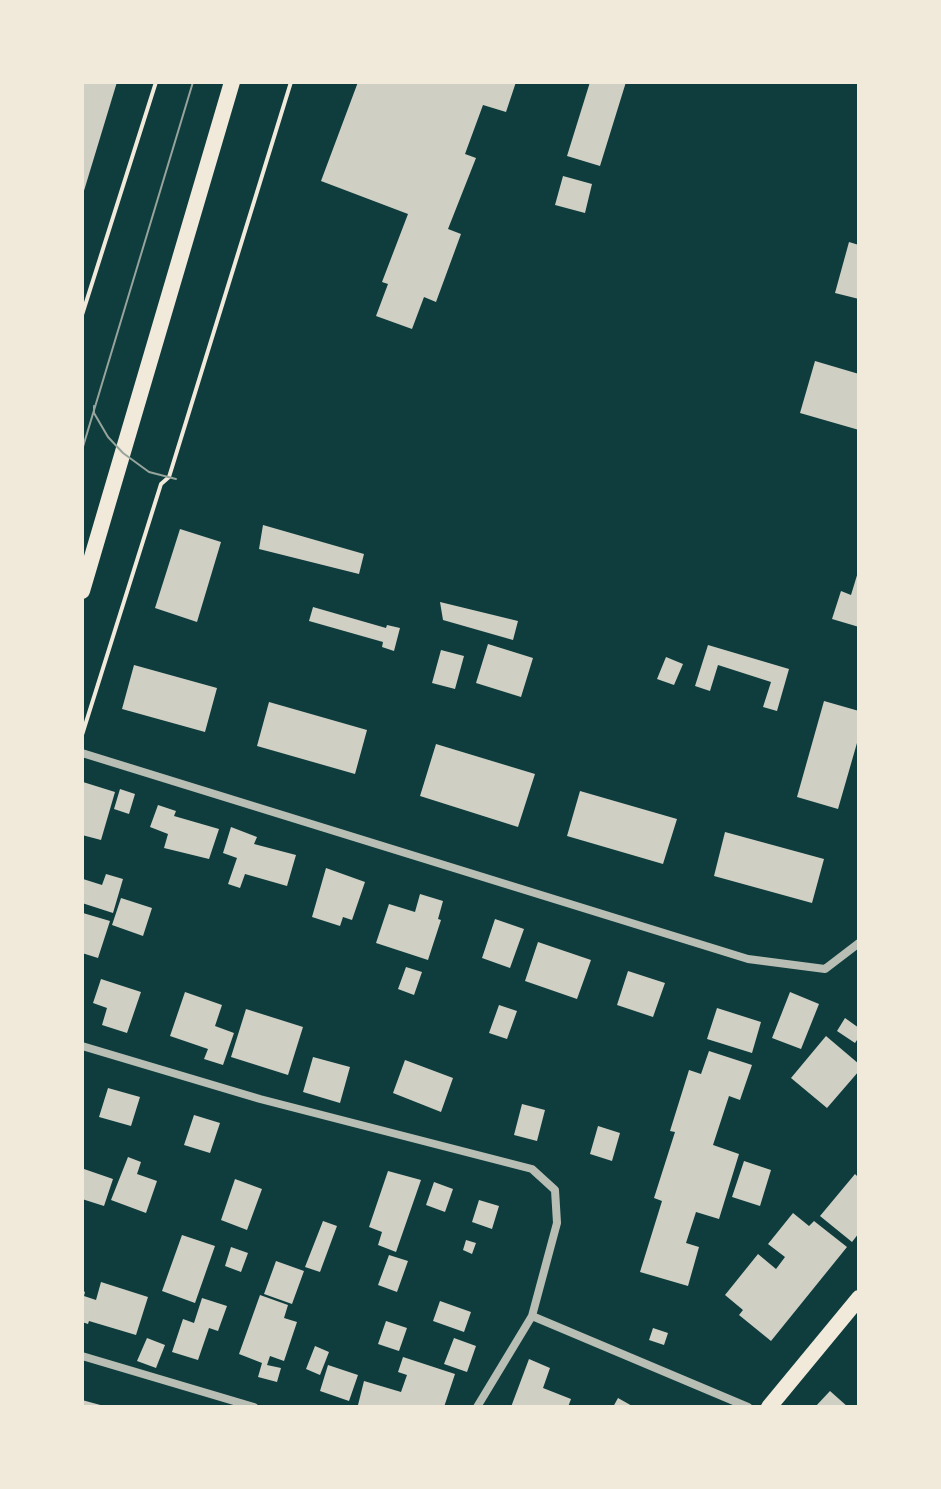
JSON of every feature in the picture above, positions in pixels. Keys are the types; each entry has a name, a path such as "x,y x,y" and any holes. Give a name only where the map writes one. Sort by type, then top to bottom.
{"main road":[{"path":"82,591 232,82"},
{"path":"769,1407 859,1298"}],"street":[{"path":"82,753 748,959 825,969 859,943"},
{"path":"82,1046 260,1099 532,1169 555,1190 557,1223 532,1316 477,1407"},
{"path":"532,1316 748,1407"},
{"path":"82,1356 254,1407"}],"path":[{"path":"82,315 156,82"},
{"path":"82,735 161,484 169,477 291,82"}],"building":[{"path":"82,82 117,82 83,194 82,194"},
{"path":"358,82 516,82 506,112 483,105 465,154 476,158 448,229 461,234 436,302 424,297 412,329 376,316 388,284 382,282 408,214 321,181"},
{"path":"590,82 626,82 600,166 567,156"},
{"path":"563,176 592,184 585,213 555,205"},
{"path":"849,242 859,245 859,299 835,293"},
{"path":"815,361 859,374 859,430 800,413"},
{"path":"263,525 364,554 359,574 259,549"},
{"path":"180,529 221,542 197,622 155,608"},
{"path":"858,572 859,627 832,619 841,591 851,595"},
{"path":"440,602 518,621 513,640 443,620"},
{"path":"313,607 386,628 387,625 400,628 394,651 382,647 383,642 309,621"},
{"path":"488,644 533,658 521,697 476,683"},
{"path":"708,645 789,669 777,711 763,707 771,682 718,665 710,691 695,686"},
{"path":"441,650 464,656 455,689 432,683"},
{"path":"666,657 683,664 674,685 657,679"},
{"path":"134,665 217,688 205,732 122,709"},
{"path":"824,701 859,711 859,736 838,809 797,797"},
{"path":"269,702 367,730 355,774 257,746"},
{"path":"436,744 535,774 518,827 420,796"},
{"path":"83,782 115,792 101,840 82,835"},
{"path":"120,789 135,794 129,814 114,809"},
{"path":"580,791 677,819 663,864 567,836"},
{"path":"158,805 176,811 174,816 219,829 209,859 164,848 168,834 150,827"},
{"path":"231,827 257,837 254,844 296,855 287,886 245,874 240,888 228,884 237,858 223,853"},
{"path":"725,832 824,859 812,903 714,876"},
{"path":"326,868 365,882 352,920 343,917 340,926 312,917"},
{"path":"106,874 123,879 113,913 82,903 83,879 102,885"},
{"path":"420,894 443,901 438,919 441,920 428,960 376,943 389,904 415,912"},
{"path":"121,898 152,908 143,936 112,925"},
{"path":"83,913 110,921 98,958 82,953"},
{"path":"495,919 524,929 510,968 482,958"},
{"path":"538,942 591,960 577,999 525,981"},
{"path":"406,967 422,972 414,995 398,989"},
{"path":"628,971 665,983 653,1017 617,1005"},
{"path":"101,979 141,992 127,1033 102,1025 107,1008 93,1003"},
{"path":"185,992 222,1005 215,1026 234,1033 223,1065 204,1059 208,1049 170,1036"},
{"path":"790,992 819,1004 801,1049 772,1038"},
{"path":"499,1005 517,1011 507,1039 489,1033"},
{"path":"717,1008 761,1022 752,1053 707,1039"},
{"path":"246,1009 303,1027 288,1075 231,1057"},
{"path":"845,1018 859,1028 855,1043 837,1031"},
{"path":"826,1036 859,1064 859,1071 827,1108 791,1078"},
{"path":"709,1051 752,1065 740,1100 729,1096 713,1145 739,1154 719,1219 696,1212 686,1243 699,1247 688,1286 640,1272 662,1201 654,1198 675,1132 670,1131 689,1070 701,1074"},
{"path":"313,1057 350,1067 340,1103 303,1092"},
{"path":"405,1060 453,1078 441,1112 393,1093"},
{"path":"108,1088 140,1097 131,1126 99,1117"},
{"path":"522,1104 545,1110 537,1141 514,1135"},
{"path":"194,1115 220,1123 210,1153 184,1145"},
{"path":"598,1126 620,1133 612,1161 590,1154"},
{"path":"128,1157 141,1162 137,1174 157,1181 146,1213 111,1200"},
{"path":"744,1161 771,1170 760,1206 732,1197"},
{"path":"84,1169 113,1179 104,1206 82,1199"},
{"path":"388,1171 421,1180 396,1252 378,1245 382,1232 369,1227"},
{"path":"855,1174 859,1178 859,1233 852,1242 820,1216"},
{"path":"235,1179 262,1189 247,1230 221,1220"},
{"path":"434,1182 453,1189 445,1212 426,1205"},
{"path":"479,1200 499,1206 492,1229 472,1222"},
{"path":"793,1213 809,1226 814,1221 847,1247 771,1341 739,1315 743,1310 725,1295 758,1254 776,1269 785,1257 768,1244"},
{"path":"323,1221 337,1226 320,1272 305,1267"},
{"path":"182,1235 215,1246 195,1303 162,1291"},
{"path":"466,1240 476,1243 472,1254 463,1250"},
{"path":"231,1247 248,1253 241,1272 225,1266"},
{"path":"389,1255 408,1261 397,1292 378,1285"},
{"path":"276,1261 304,1271 292,1304 264,1294"},
{"path":"101,1282 148,1297 136,1335 89,1321 88,1324 82,1322 82,1290 84,1296 96,1300"},
{"path":"260,1295 288,1305 284,1318 297,1322 284,1361 270,1356 267,1365 281,1368 277,1382 258,1377 262,1363 239,1354"},
{"path":"202,1298 227,1306 218,1331 209,1328 198,1360 172,1352 183,1319 194,1323"},
{"path":"440,1301 471,1312 464,1332 433,1321"},
{"path":"386,1321 407,1328 399,1351 378,1344"},
{"path":"653,1328 668,1333 664,1345 649,1340"},
{"path":"147,1338 165,1345 156,1368 137,1361"},
{"path":"454,1338 476,1346 467,1372 444,1364"},
{"path":"315,1346 329,1352 320,1375 306,1369"},
{"path":"403,1357 455,1374 444,1407 358,1405 364,1381 401,1392 407,1375 398,1372"},
{"path":"529,1359 550,1368 543,1388 571,1399 568,1407 511,1407"},
{"path":"328,1365 358,1375 349,1401 320,1391"},
{"path":"830,1391 848,1407 815,1407"},
{"path":"618,1398 634,1407 613,1407"},
{"path":"82,1400 104,1406 104,1407 82,1407"}],"tram line":[{"path":"82,450 193,82"},
{"path":"94,406 94,413 108,437 123,453 149,472 176,479"}]}
